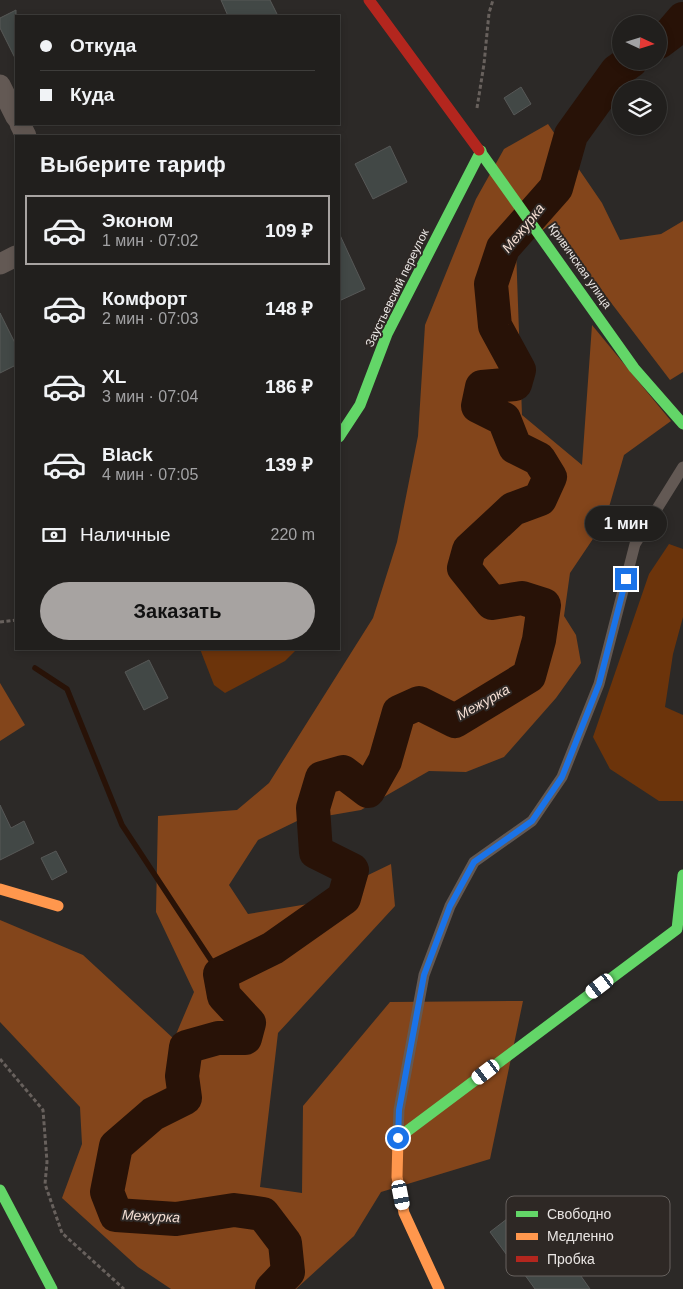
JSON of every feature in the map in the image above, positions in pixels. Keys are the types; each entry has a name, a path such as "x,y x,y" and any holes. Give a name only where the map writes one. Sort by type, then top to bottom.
{"street":[{"name":"Кривичская улица","path":"369,0 417,68 504,182 634,368 682,420"},
{"path":"0,85 15,115"},
{"name":"Заустьевский переулок","path":"340,436 360,405 387,334 481,151"},
{"path":"0,264 15,256"},
{"path":"439,1289 404,1212 398,1177 398,1138 676,929 683,874"},
{"path":"0,889 58,906"},
{"path":"0,1190 52,1289"}],"lane":[{"path":"398,1138 399,1110 424,975 450,906 474,862 532,821 562,777 599,684 635,544 683,467"}],"path":[{"path":"471,138 484,64 489,13 493,0"},
{"path":"0,622 15,620"},
{"path":"0,1059 43,1110 47,1162 45,1184 62,1233 124,1289"}],"shaded area":[{"path":"548,124 602,203 620,240 661,234 683,221 683,372 670,380 551,224 516,249 522,415 582,465 592,325 671,421 624,455 605,521 570,573 564,616 576,635 581,663 556,698 504,757 466,772 429,771 361,810 297,821 258,840 229,885 248,914 308,904 391,864 395,906 278,1033 260,1187 302,1193 303,1106 390,1002 523,1001 490,1159 381,1192 354,1236 296,1289 171,1289 138,1267 62,1198 82,1144 80,1107 0,1022 0,920 83,955 174,1039 194,992 156,912 158,816 237,810 269,783 373,618 397,542 418,436 425,325 476,199 504,149"},
{"path":"669,544 683,549 683,617 673,654 665,707 683,715 683,801 659,801 610,769 593,737 649,574"},
{"path":"200,650 296,650 285,661 225,693 214,685"},
{"path":"0,683 25,725 0,741"}],"building":[{"path":"221,0 270,0 278,15 228,15"},
{"path":"16,10 15,58 0,28 0,18"},
{"path":"521,87 531,104 514,115 504,98"},
{"path":"390,146 407,182 373,199 355,164"},
{"path":"340,235 365,289 340,301"},
{"path":"0,313 15,343 15,366 0,373"},
{"path":"149,660 168,698 144,710 125,672"},
{"path":"0,805 11,828 24,821 34,843 0,860"},
{"path":"56,851 67,872 52,880 41,858"},
{"path":"506,1220 506,1254 490,1232"},
{"path":"526,1276 581,1276 590,1289 535,1289"}],"waterway":[{"name":"Межурка","path":"668,35 683,19"},
{"name":"Межурка","path":"272,1289 288,1272 285,1243 263,1214 234,1210 176,1219 116,1215 107,1192 116,1146 153,1114 185,1098 182,1076 186,1047 218,1038 245,1038 249,1023 224,996 220,974 273,948 344,898 352,870 316,852 313,808 322,778 343,772 368,791 385,761 399,712 419,703 455,721 529,676 539,640 544,605 522,598 492,603 464,568 469,550 513,509 540,499 550,477 539,459 515,447 504,419 478,406 482,387 515,384 519,370 495,326 491,284 503,248 556,188 571,135 618,70"},
{"path":"35,668 67,689 122,825 220,974"}],"traffic: fast":[{"path":"479,150 634,368 683,424"},
{"path":"340,435 360,405 387,334 481,151"},
{"path":"402,1135 677,929 683,875"},
{"path":"0,1190 52,1289"}],"traffic: slow":[{"path":"0,889 58,906"},
{"path":"402,1135 398,1138 397,1177 404,1213 439,1289"}],"traffic: jam":[{"path":"369,0 479,150"}],"route":[{"path":"398,1138 399,1110 424,975 450,906 474,862 532,821 562,777 599,684 626,579"}]}
